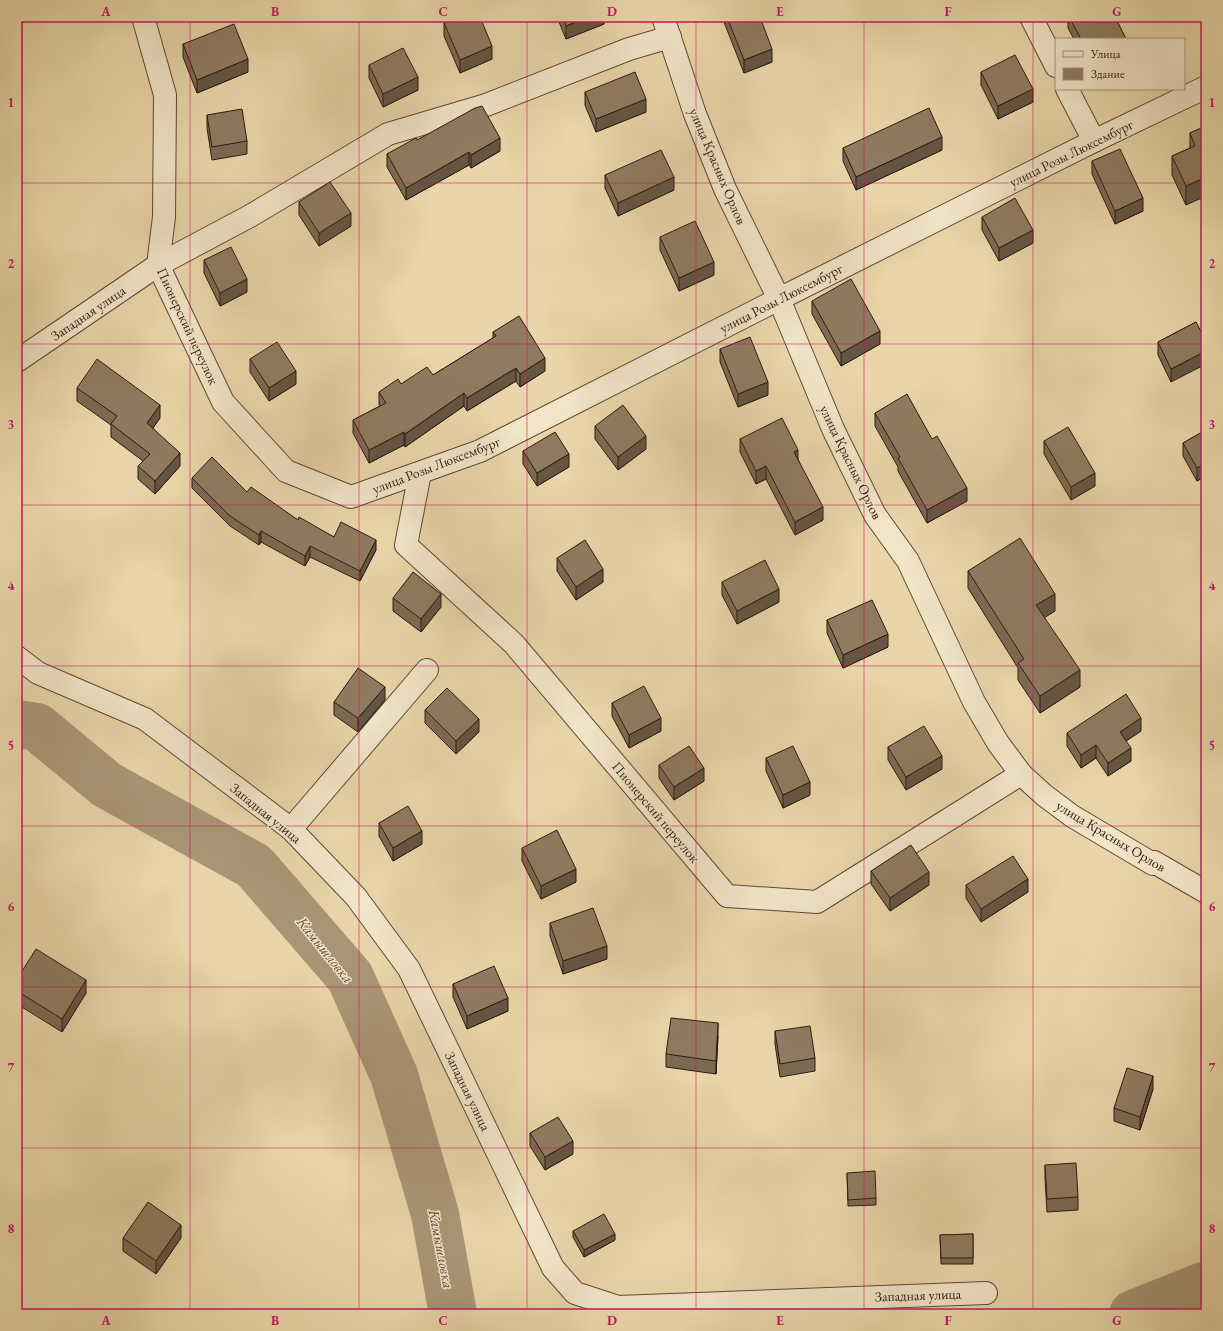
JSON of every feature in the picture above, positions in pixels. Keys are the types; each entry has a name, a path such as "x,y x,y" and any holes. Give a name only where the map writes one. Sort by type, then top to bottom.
{"street":[{"name":"Пионерский переулок","path":"143,17 165,95 164,217 158,265 223,402 286,471 351,497"},
{"name":"улица Красных Орлов","path":"663,17 695,114 725,189 779,299 833,429 875,515 908,561 974,702 998,743 1021,774 1044,795 1072,816 1153,864 1154,862 1206,892"},
{"path":"1031,17 1055,64"},
{"name":"Западная улица","path":"17,361 158,265 250,216 388,134 486,105 629,49 670,37"},
{"name":"улица Розы Люксембург","path":"351,497 480,451 1094,141 1206,87"},
{"path":"1068,90 1094,141"},
{"name":"Пионерский переулок","path":"420,473 406,545 514,644 727,896 817,902 1021,774"},
{"name":"Западная улица","path":"17,657 38,674 145,719 291,829 356,897 409,969 553,1268 575,1293 618,1306 986,1293"},
{"path":"291,829 427,670"}],"building":[{"path":"458,17 480,17 492,46 460,60 444,23"},
{"path":"563,17 588,17 566,26"},
{"path":"727,17 760,17 772,49 744,60"},
{"path":"1069,17 1115,17 1126,38 1080,38"},
{"path":"234,24 248,59 197,80 183,44"},
{"path":"403,48 418,77 383,94 369,65"},
{"path":"1015,55 1033,89 998,106 981,72"},
{"path":"635,72 646,99 596,119 585,92"},
{"path":"482,106 500,138 471,155 469,152 406,188 387,154 416,138 417,140 475,108"},
{"path":"929,108 942,137 856,177 843,148"},
{"path":"242,109 247,141 212,147 207,115"},
{"path":"1206,126 1206,177 1186,186 1172,156 1195,146 1190,133"},
{"path":"1120,149 1143,198 1115,211 1092,161"},
{"path":"661,150 674,177 618,203 605,175"},
{"path":"330,182 351,213 319,233 299,202"},
{"path":"1015,198 1033,230 999,248 982,217"},
{"path":"695,221 714,262 679,278 660,237"},
{"path":"231,247 247,279 220,293 204,260"},
{"path":"851,279 880,331 841,353 812,301"},
{"path":"519,316 545,358 520,374 516,368 467,398 464,393 405,434 404,432 369,450 353,420 386,403 379,392 398,379 401,384 427,367 433,375 496,336 493,332"},
{"path":"1196,322 1206,341 1206,351 1171,369 1158,342"},
{"path":"750,337 768,382 738,394 720,349"},
{"path":"277,342 296,371 269,388 250,359"},
{"path":"97,359 160,405 147,423 180,453 155,481 138,466 150,454 111,424 117,416 77,388"},
{"path":"907,394 932,439 937,436 967,488 927,510 898,458 900,457 875,413"},
{"path":"623,405 646,436 618,457 595,426"},
{"path":"782,418 798,450 794,452 823,507 795,522 766,466 756,471 740,439"},
{"path":"1068,427 1095,473 1071,487 1044,441"},
{"path":"1206,430 1206,463 1197,468 1183,443"},
{"path":"555,432 569,454 537,473 523,451"},
{"path":"212,457 247,492 251,487 298,520 299,517 334,537 341,522 376,540 360,571 310,546 305,556 261,531 259,535 230,516 192,478"},
{"path":"1020,538 1055,594 1036,605 1080,670 1040,696 1018,663 1024,659 968,571"},
{"path":"585,540 603,569 576,587 557,558"},
{"path":"765,560 779,589 737,611 722,582"},
{"path":"413,572 441,594 421,619 393,598"},
{"path":"872,600 888,634 843,655 827,620"},
{"path":"358,668 385,687 358,718 334,702"},
{"path":"644,686 661,718 629,735 612,703"},
{"path":"447,688 479,719 456,741 425,710"},
{"path":"1126,694 1141,718 1120,732 1131,748 1108,763 1096,745 1081,755 1067,733"},
{"path":"924,726 942,756 906,777 888,747"},
{"path":"689,746 704,768 674,787 659,765"},
{"path":"793,746 810,782 783,795 766,758"},
{"path":"408,806 422,831 393,848 379,823"},
{"path":"557,830 576,869 541,886 522,848"},
{"path":"911,845 929,872 890,898 871,871"},
{"path":"1013,856 1028,879 981,909 966,885"},
{"path":"593,908 607,946 563,961 550,923"},
{"path":"36,949 86,980 62,1019 17,991 17,979"},
{"path":"494,966 508,998 467,1016 453,984"},
{"path":"671,1018 718,1023 716,1061 666,1054"},
{"path":"810,1026 815,1058 780,1064 775,1031"},
{"path":"1127,1068 1153,1076 1140,1117 1114,1108"},
{"path":"558,1117 573,1141 545,1157 530,1133"},
{"path":"1076,1163 1078,1197 1047,1199 1045,1165"},
{"path":"875,1171 876,1198 848,1200 847,1173"},
{"path":"148,1202 181,1225 156,1261 123,1238"},
{"path":"604,1214 615,1234 584,1250 573,1231"},
{"path":"973,1234 973,1258 941,1258 940,1235"}],"waterway":[{"name":"Камышловка","path":"17,724 37,727 107,785 254,866 350,977 394,1075 435,1214 453,1314"},
{"name":"Камышловка","path":"1133,1314 1206,1285"}]}
